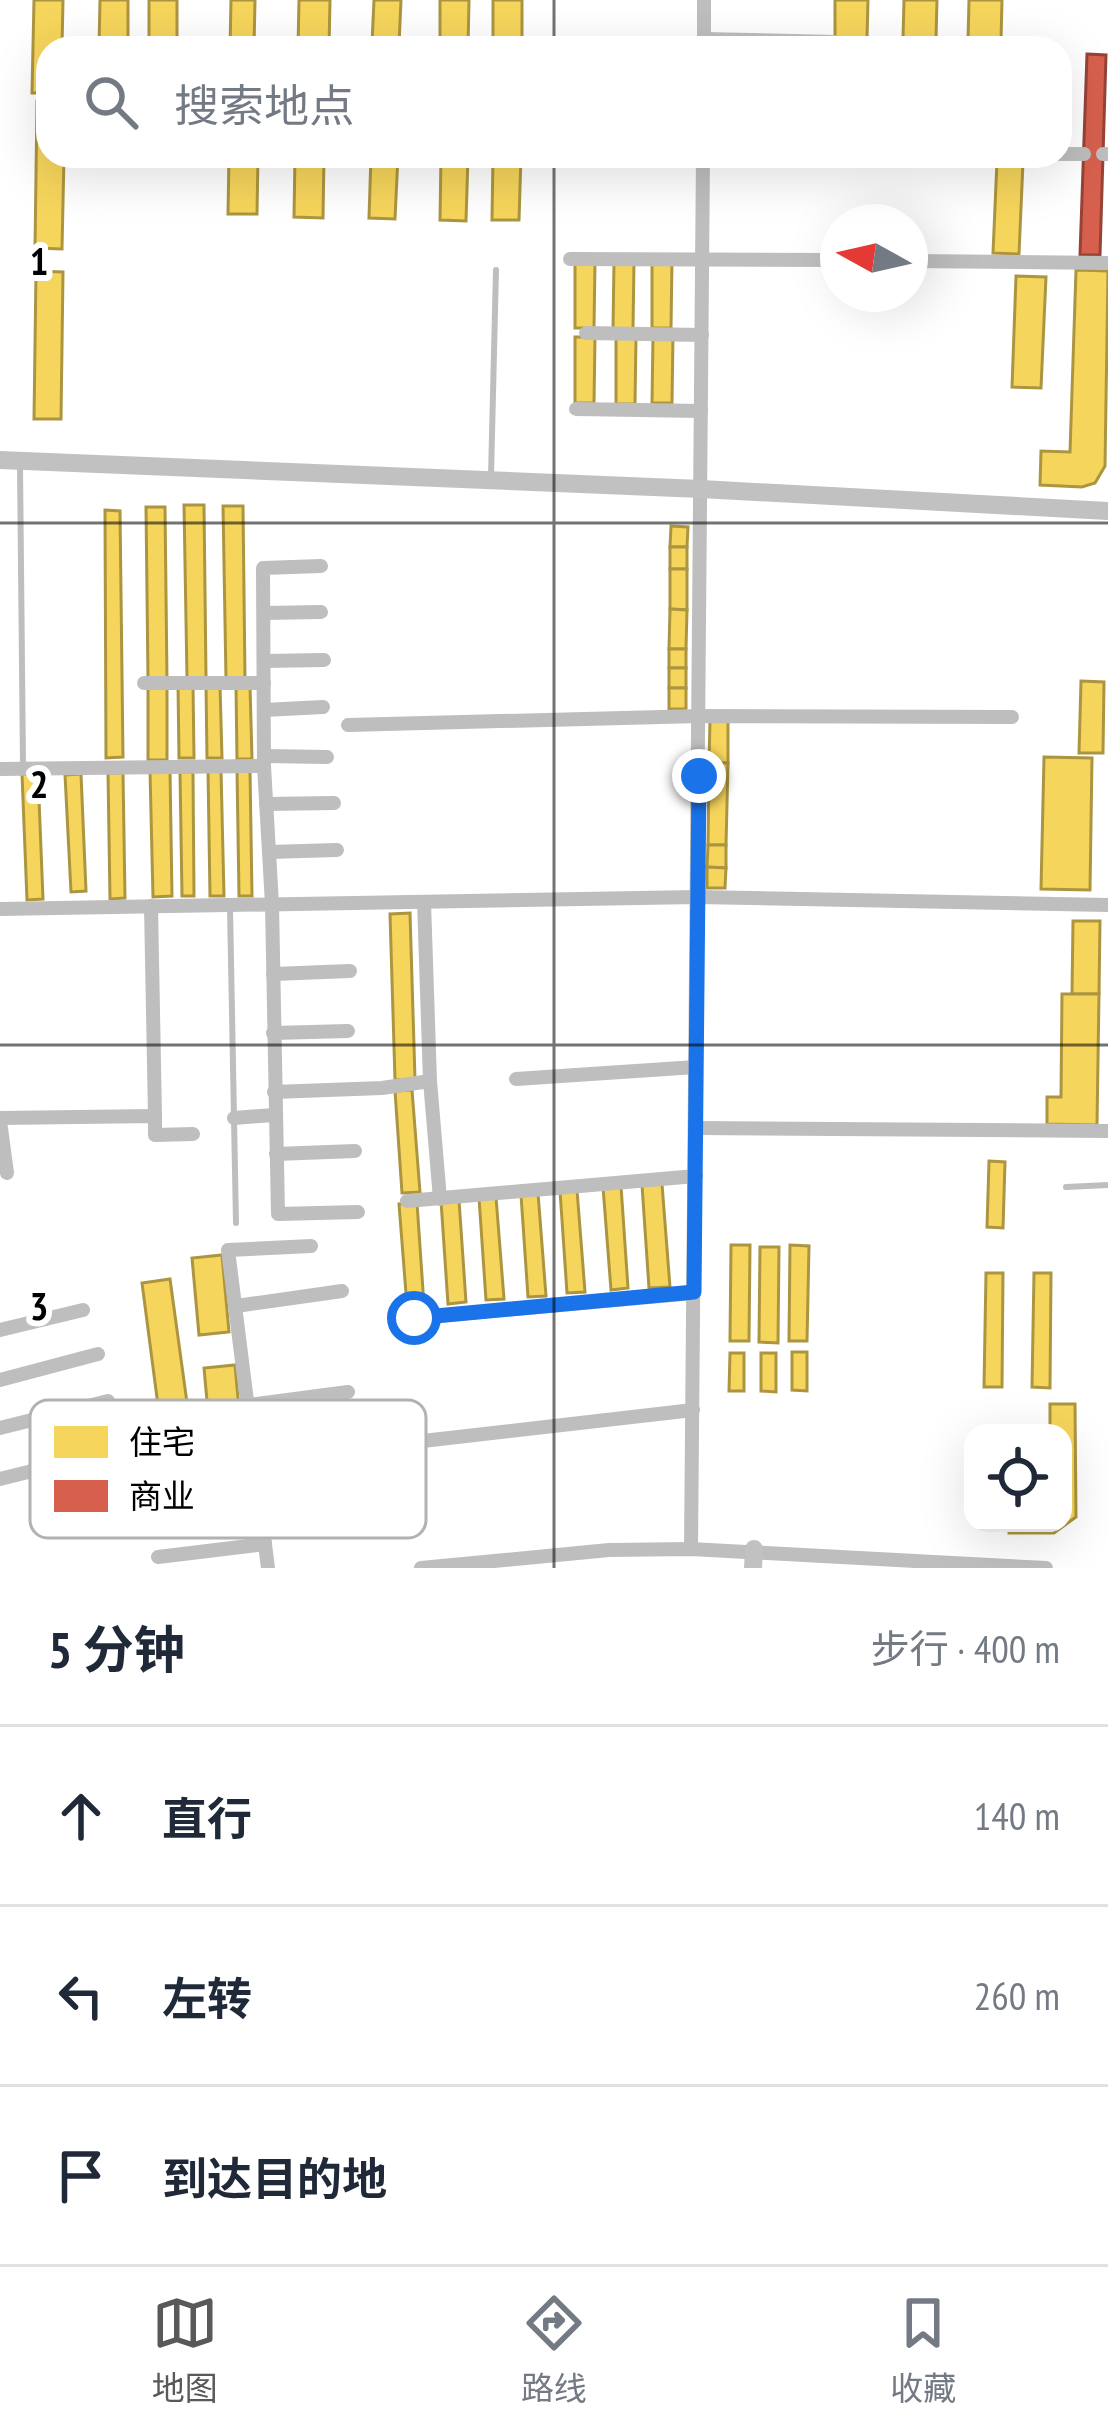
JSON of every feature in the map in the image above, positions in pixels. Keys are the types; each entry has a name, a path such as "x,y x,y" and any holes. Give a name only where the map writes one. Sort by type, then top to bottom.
{"street":[{"path":"704,0 704,36"},
{"path":"1072,154 1084,154"},
{"path":"691,1549 703,168"},
{"path":"570,259 820,260"},
{"path":"928,261 1108,263"},
{"path":"586,333 702,335"},
{"path":"576,409 701,411"},
{"path":"10,460 1108,511"},
{"path":"321,566 263,568 278,1214 358,1212"},
{"path":"264,614 321,612"},
{"path":"264,662 324,660"},
{"path":"144,683 265,682"},
{"path":"264,710 323,707"},
{"path":"348,725 700,716 1012,717"},
{"path":"0,769 327,757"},
{"path":"266,804 334,803"},
{"path":"269,852 337,850"},
{"path":"0,909 698,897 1108,905"},
{"path":"424,902 430,1081 440,1198"},
{"path":"151,906 155,1135 193,1134"},
{"path":"273,974 350,970"},
{"path":"273,1033 349,1030"},
{"path":"516,1079 696,1067"},
{"path":"274,1092 382,1088 430,1081"},
{"path":"234,1118 274,1115"},
{"path":"7,1173 0,1119 155,1116"},
{"path":"696,1128 1108,1131"},
{"path":"276,1154 356,1151"},
{"path":"407,1202 696,1175"},
{"path":"247,1400 228,1250 311,1246"},
{"path":"236,1306 342,1291"},
{"path":"414,1318 694,1292"},
{"path":"0,1330 83,1310"},
{"path":"0,1380 98,1354"},
{"path":"286,1400 348,1392"},
{"path":"426,1441 693,1409"},
{"path":"0,1428 30,1420"},
{"path":"0,1479 30,1472"},
{"path":"158,1557 269,1538"},
{"path":"264,1539 268,1568"},
{"path":"421,1568 609,1550 691,1549 753,1559 1046,1568"}],"lane":[{"path":"491,480 496,270"},
{"path":"10,460 23,769"},
{"path":"230,905 236,1222"},
{"path":"1066,1186 1108,1185"}],"building: 住宅":[{"path":"34,0 63,0 62,36 36,36 36,93 32,93"},
{"path":"100,0 128,0 128,36 99,36"},
{"path":"149,0 177,0 177,36 149,36"},
{"path":"231,0 255,0 254,36 230,36"},
{"path":"299,0 330,0 329,36 298,36"},
{"path":"374,0 401,0 399,36 372,36"},
{"path":"440,0 469,0 468,36 440,36"},
{"path":"493,0 522,0 522,36 493,36"},
{"path":"835,0 868,0 867,36 835,36"},
{"path":"904,0 937,0 936,36 903,36"},
{"path":"969,0 1002,0 1001,36 968,36"},
{"path":"36,168 64,168 62,249 35,248"},
{"path":"229,168 258,168 257,214 228,214"},
{"path":"295,168 324,168 323,218 294,217"},
{"path":"371,168 397,168 395,219 369,218"},
{"path":"441,168 468,168 466,221 440,220"},
{"path":"493,168 521,168 519,220 492,220"},
{"path":"997,168 1023,168 1019,254 993,253"},
{"path":"575,261 595,262 594,328 575,328"},
{"path":"652,261 672,261 671,328 652,328"},
{"path":"614,262 634,262 633,329 613,329"},
{"path":"1076,270 1108,271 1105,466 1095,483 1082,487 1040,485 1041,451 1070,452"},
{"path":"36,271 63,272 61,419 34,419"},
{"path":"1016,276 1046,277 1041,388 1012,387"},
{"path":"653,336 673,336 672,403 652,403"},
{"path":"575,337 595,337 594,403 575,403"},
{"path":"616,337 636,337 635,404 616,404"},
{"path":"184,505 204,505 206,678 187,678"},
{"path":"223,506 243,506 245,679 226,679"},
{"path":"146,507 165,507 167,680 148,680"},
{"path":"105,510 120,511 123,757 106,758"},
{"path":"671,526 688,527 687,547 670,547"},
{"path":"670,547 687,547 687,569 670,569"},
{"path":"670,569 687,569 687,610 670,609"},
{"path":"670,609 687,610 686,649 669,649"},
{"path":"669,649 686,649 686,668 669,668"},
{"path":"669,668 686,668 686,688 669,688"},
{"path":"1081,681 1104,682 1103,753 1079,753"},
{"path":"178,685 193,685 194,758 179,758"},
{"path":"220,685 222,758 207,758 206,686"},
{"path":"236,686 250,686 252,759 237,759"},
{"path":"148,687 167,687 167,760 148,760"},
{"path":"669,688 686,688 686,709 669,709"},
{"path":"710,721 728,721 728,763 709,763"},
{"path":"1044,757 1092,758 1090,890 1041,889"},
{"path":"709,763 728,763 726,845 708,845"},
{"path":"170,770 172,896 153,897 150,771"},
{"path":"208,770 221,770 224,896 210,896"},
{"path":"237,770 250,770 252,896 239,896"},
{"path":"180,772 193,772 194,896 182,896"},
{"path":"108,773 123,773 125,898 110,899"},
{"path":"22,774 38,774 43,899 27,900"},
{"path":"81,774 86,891 71,892 65,775"},
{"path":"708,845 726,845 726,868 707,867"},
{"path":"707,867 726,868 725,888 707,888"},
{"path":"410,913 415,1079 395,1080 390,914"},
{"path":"1073,921 1100,921 1099,994 1072,994"},
{"path":"1062,994 1099,994 1097,1125 1047,1124 1047,1097 1061,1097"},
{"path":"412,1090 420,1192 402,1193 395,1091"},
{"path":"989,1161 1005,1162 1003,1228 987,1227"},
{"path":"662,1184 670,1287 649,1288 642,1185"},
{"path":"621,1186 628,1288 611,1290 603,1187"},
{"path":"577,1190 585,1292 567,1293 560,1191"},
{"path":"538,1193 546,1296 528,1297 521,1195"},
{"path":"496,1197 504,1299 486,1300 479,1198"},
{"path":"459,1200 466,1302 448,1304 441,1201"},
{"path":"417,1203 424,1305 407,1306 399,1204"},
{"path":"731,1245 750,1245 749,1341 730,1341"},
{"path":"790,1245 809,1246 807,1341 789,1341"},
{"path":"760,1247 779,1247 778,1343 759,1342"},
{"path":"222,1255 229,1332 199,1335 192,1258"},
{"path":"986,1273 1003,1273 1002,1387 984,1387"},
{"path":"1034,1273 1051,1273 1050,1388 1032,1387"},
{"path":"170,1279 187,1400 157,1400 142,1283"},
{"path":"792,1352 807,1352 807,1391 792,1390"},
{"path":"730,1353 744,1353 744,1391 729,1391"},
{"path":"761,1353 776,1353 776,1392 761,1391"},
{"path":"235,1365 238,1400 207,1400 204,1368"},
{"path":"1050,1404 1075,1404 1076,1517 1072,1520 1072,1424 1050,1424"}],"building: 商业":[{"path":"1087,54 1106,55 1100,255 1080,255"}],"route":[{"path":"414,1318 694,1292 699,776"}]}
